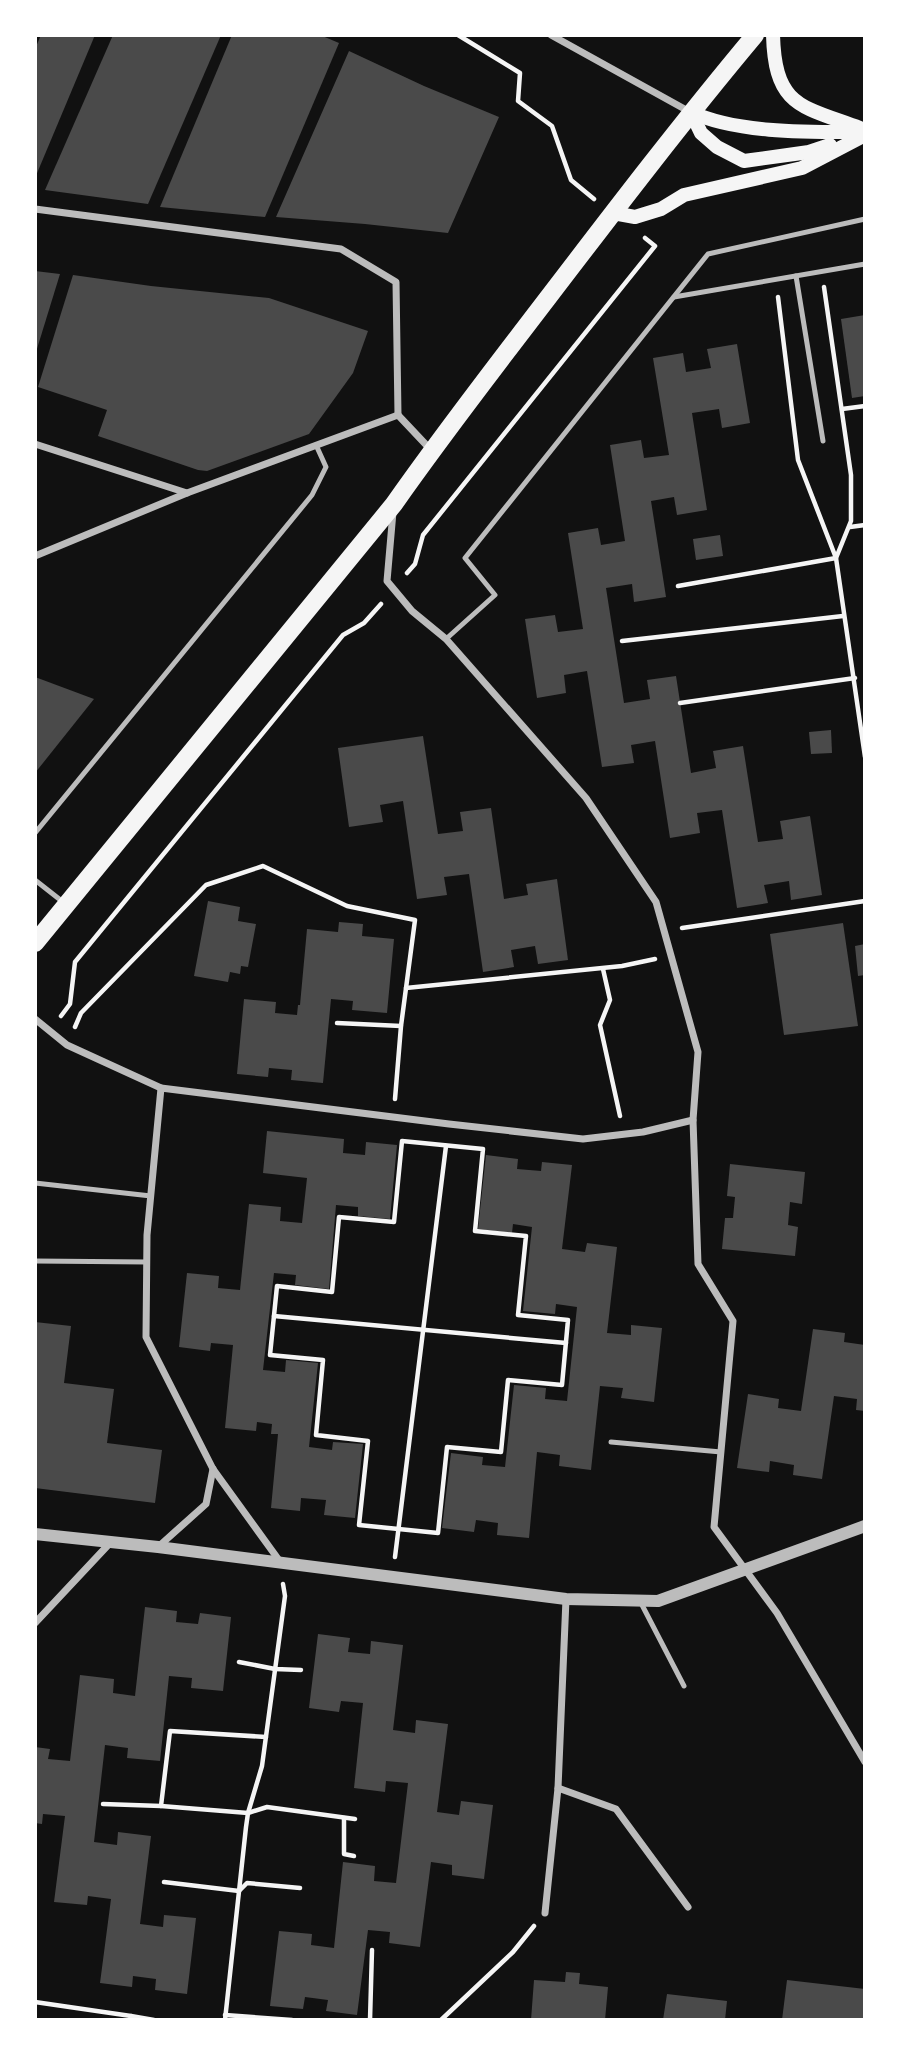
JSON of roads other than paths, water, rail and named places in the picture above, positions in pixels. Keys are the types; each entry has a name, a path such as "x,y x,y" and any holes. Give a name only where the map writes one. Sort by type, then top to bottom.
{"main road":[{"path":"35,943 394,504 432,450 613,213 755,35"},
{"path":"773,35 774,60 781,86 793,100 865,133"},
{"path":"691,112 705,119 771,130 865,133"},
{"path":"691,112 701,133 717,147 744,161 809,152 865,133"},
{"path":"613,213 635,217 661,209 684,195 802,167 865,133"}],"street":[{"path":"551,35 691,112"},
{"path":"35,209 341,249 396,282 398,415 432,450"},
{"path":"35,556 187,493 398,415"},
{"path":"35,444 187,493"},
{"path":"394,504 387,581 412,611 446,639 586,798 656,902 698,1052 693,1120 698,1264 733,1321 715,1527 777,1613 865,1762"},
{"path":"35,1019 67,1045 161,1088 583,1139 643,1132 693,1120"},
{"path":"161,1088 147,1235 146,1337 213,1469 281,1563"},
{"path":"158,1547 206,1504 213,1469"},
{"path":"35,1534 566,1599 658,1601 865,1526"},
{"path":"35,1623 111,1542"},
{"path":"545,1913 558,1787 566,1599"},
{"path":"558,1787 616,1809 688,1907"}],"lane":[{"path":"446,639 495,595 465,558 708,254 865,219"},
{"path":"674,297 865,264"},
{"path":"796,276 823,440"},
{"path":"35,833 312,495 326,467 316,445"},
{"path":"35,880 66,905"},
{"path":"35,1183 150,1196"},
{"path":"35,1261 147,1262"},
{"path":"611,1442 721,1452"},
{"path":"639,1600 684,1686"}]}
